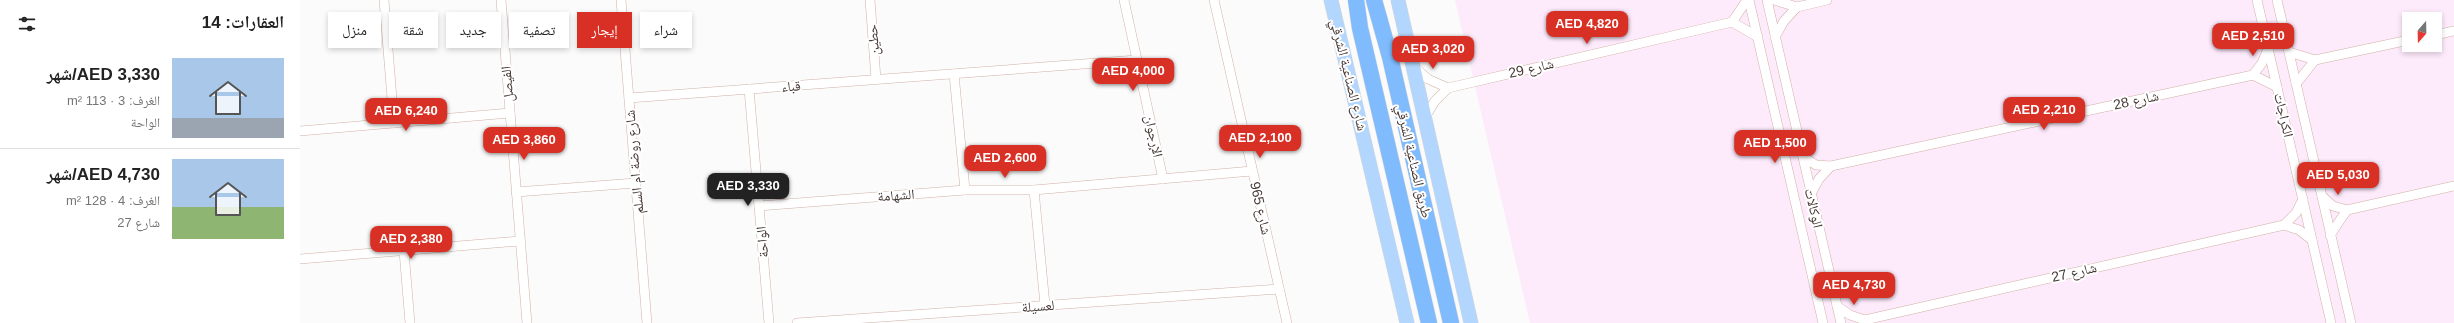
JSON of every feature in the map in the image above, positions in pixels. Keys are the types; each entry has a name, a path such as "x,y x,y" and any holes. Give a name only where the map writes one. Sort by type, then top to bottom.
{"highway":[{"path":"1347,0 1360,28"},
{"name":"طريق الصناعية الشرقي","path":"1356,0 1360,28 1428,323"},
{"name":"طريق الصناعية الشرقي","path":"1374,0 1390,57 1451,323"},
{"path":"1385,0 1390,57"}],"main road":[{"name":"شارع الصناعية الشرقي","path":"1331,0 1407,323"},
{"name":"طريق الصناعية الشرقي","path":"1398,0 1470,323"}],"street":[{"path":"384,0 394,123"},
{"name":"الفيصل","path":"501,0 527,323"},
{"name":"شارع روضة ام السلم","path":"621,0 647,323"},
{"name":"حطين","path":"870,0 876,79"},
{"name":"الإرجوان","path":"1124,0 1163,179"},
{"name":"شارع 965","path":"1214,0 1287,323"},
{"path":"1748,0 1732,22 1758,37"},
{"name":"الوكالات","path":"1748,0 1758,37 1823,323"},
{"name":"الوكالات","path":"1767,0 1840,323"},
{"path":"1774,0 1796,7 1827,0"},
{"name":"الكراجات","path":"2257,0 2331,323"},
{"name":"الكراجات","path":"2277,0 2351,323"},
{"path":"1775,37 1784,20 1796,7"},
{"name":"شارع 29","path":"1448,88 1732,22"},
{"path":"2442,33 2454,30"},
{"path":"2289,52 2315,60 2402,41"},
{"path":"2268,49 2262,63 2253,75 2277,87"},
{"name":"قباء","path":"629,98 1137,60"},
{"path":"2296,84 2315,60"},
{"path":"1412,64 1428,79 1448,88 1435,101 1425,117"},
{"path":"954,74 965,190"},
{"name":"شارع 28","path":"1803,157 1816,164 1831,166 2253,75"},
{"name":"الواحة","path":"749,89 768,323"},
{"path":"300,131 510,113"},
{"path":"1811,194 1819,179 1831,166"},
{"name":"الشهامة","path":"759,206 965,190 1034,190 1252,171"},
{"path":"516,192 636,183"},
{"path":"2322,196 2333,206 2347,210 2454,186"},
{"path":"1034,190 1045,306"},
{"path":"2303,199 2296,213 2284,225 2299,230 2312,240"},
{"path":"2330,235 2347,210"},
{"name":"شارع 27","path":"1837,306 1863,322 2284,225"},
{"path":"300,259 520,241"},
{"path":"404,250 410,323"},
{"name":"لعسيلة","path":"797,323 917,319 1045,306 1279,289"}],"shaded area":[{"path":"1455,0 2454,0 2454,323 1530,323"}]}
